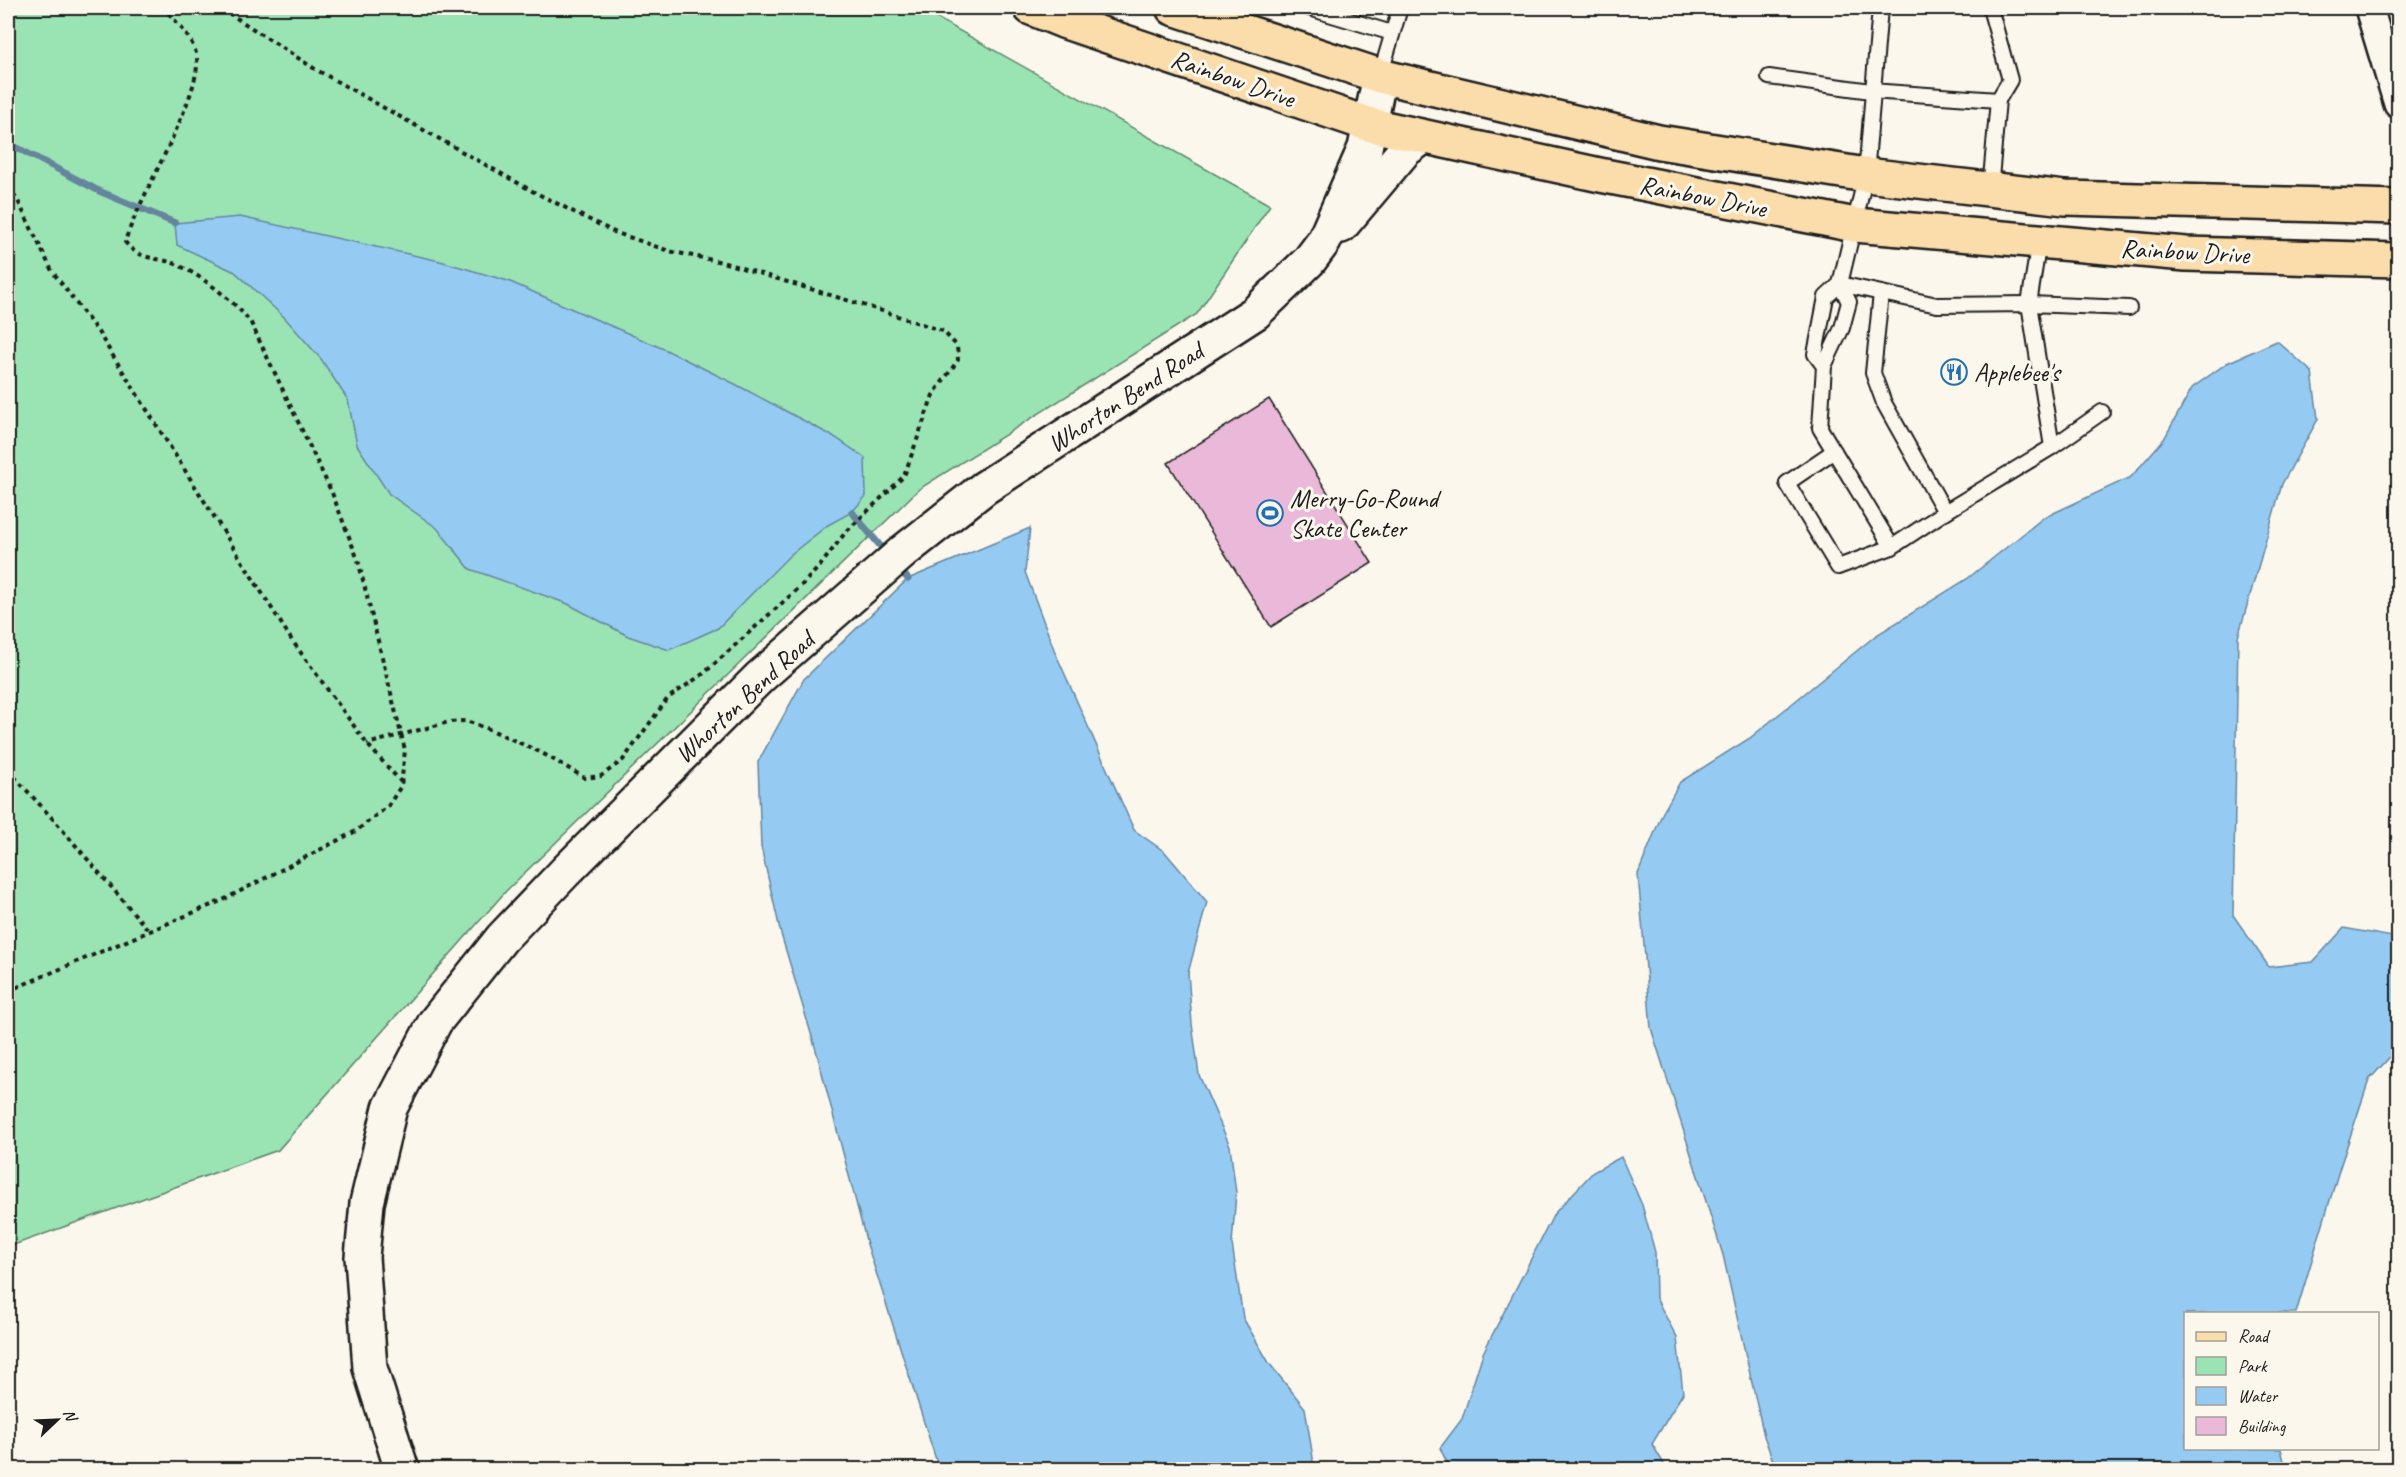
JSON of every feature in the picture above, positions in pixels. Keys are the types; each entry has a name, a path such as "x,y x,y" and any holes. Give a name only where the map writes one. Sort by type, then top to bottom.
{"main road":[{"name":"Rainbow Drive","path":"1031,8 1063,21 1371,125 1600,176 1855,225 2186,254 2398,260"},
{"name":"Rainbow Drive","path":"1173,8 1226,16 1380,76 1659,142 1866,175 2065,198 2398,207"},
{"name":"Whorton Bend Road","path":"402,1470 369,1368 363,1257 367,1203 390,1108 435,1022 461,986 502,938 760,677 904,551 984,488 1255,313 1308,261 1324,241 1365,148 1380,76"},
{"path":"1324,241 1351,216 1405,150 1423,137"}],"street":[{"path":"2369,8 2398,104"}],"lane":[{"path":"1309,8 1359,18 1392,33"},
{"path":"1380,76 1400,8"},
{"path":"1824,366 1815,354 1826,297 1840,284 1866,175 1871,91 1880,8"},
{"path":"1990,8 2010,80 1998,100 1990,190"},
{"path":"1769,77 1871,91 1998,100"},
{"path":"2039,241 2029,304 2052,447"},
{"path":"1840,284 1937,305 2029,304 2129,308"},
{"path":"1840,284 1849,302 1842,328 1824,366 1820,428 1892,547"},
{"path":"1881,293 1873,373 1884,403 1945,512"},
{"path":"1834,451 1787,483 1838,567 1892,547 2052,447 2102,412"}],"path":[{"path":"8,991 221,901 356,831 388,806 401,782 405,750 358,560 332,493 250,321 233,302 179,266 135,254 125,243 144,193 186,106 198,70 196,55 187,35 164,8"},
{"path":"221,8 326,75 534,192 614,232 669,251 722,262 876,309 944,332 957,346 958,360 933,395 904,476 845,533 820,566 800,587 703,674 668,698 623,760 602,776 585,778 542,753 466,721 449,722 367,744"},
{"path":"8,187 18,201 52,271 98,332 291,639 367,744 401,782"},
{"path":"8,770 150,932"}],"green space":[{"path":"8,8 919,8 1270,205 1197,314 919,489 506,891 278,1150 8,1247"}],"water":[{"path":"240,217 440,261 508,281 666,350 836,438 865,458 866,496 852,512 828,525 790,555 718,628 669,650 628,636 568,604 470,569 437,528 389,494 357,445 348,400 321,359 284,317 235,272 177,245 175,223"},
{"path":"2277,341 2312,372 2318,419 2282,484 2238,637 2233,915 2269,967 2313,962 2344,928 2398,938 2398,1048 2369,1080 2296,1312 2184,1312 2184,1450 2281,1450 2286,1469 1776,1469 1764,1436 1723,1255 1651,1028 1638,874 1662,814 1680,782 1750,738 1875,636 1967,579 2043,518 2131,477 2164,439 2192,388 2227,363"},
{"path":"1030,528 1025,572 1055,652 1134,830 1165,852 1207,902 1188,973 1192,1024 1199,1075 1230,1146 1236,1193 1232,1244 1243,1318 1269,1363 1305,1408 1313,1458 1312,1469 939,1469 867,1244 816,1050 781,934 761,847 758,762 804,679 908,579"},
{"path":"1621,1157 1642,1205 1655,1252 1656,1298 1677,1338 1683,1393 1652,1444 1667,1469 1450,1469 1440,1448 1462,1419 1483,1353 1554,1214 1593,1172"}],"building":[{"name":"Merry-Go-Round Skate Center","path":"1269,399 1372,563 1271,627 1168,463"}],"waterway":[{"path":"8,143 99,191 175,223"},
{"path":"852,512 887,554"},
{"path":"898,567 908,579"}],"place":[{"name":"Applebee's","path":"1954,372"},
{"name":"Merry-Go-Round Skate Center","path":"1270,513"}]}
